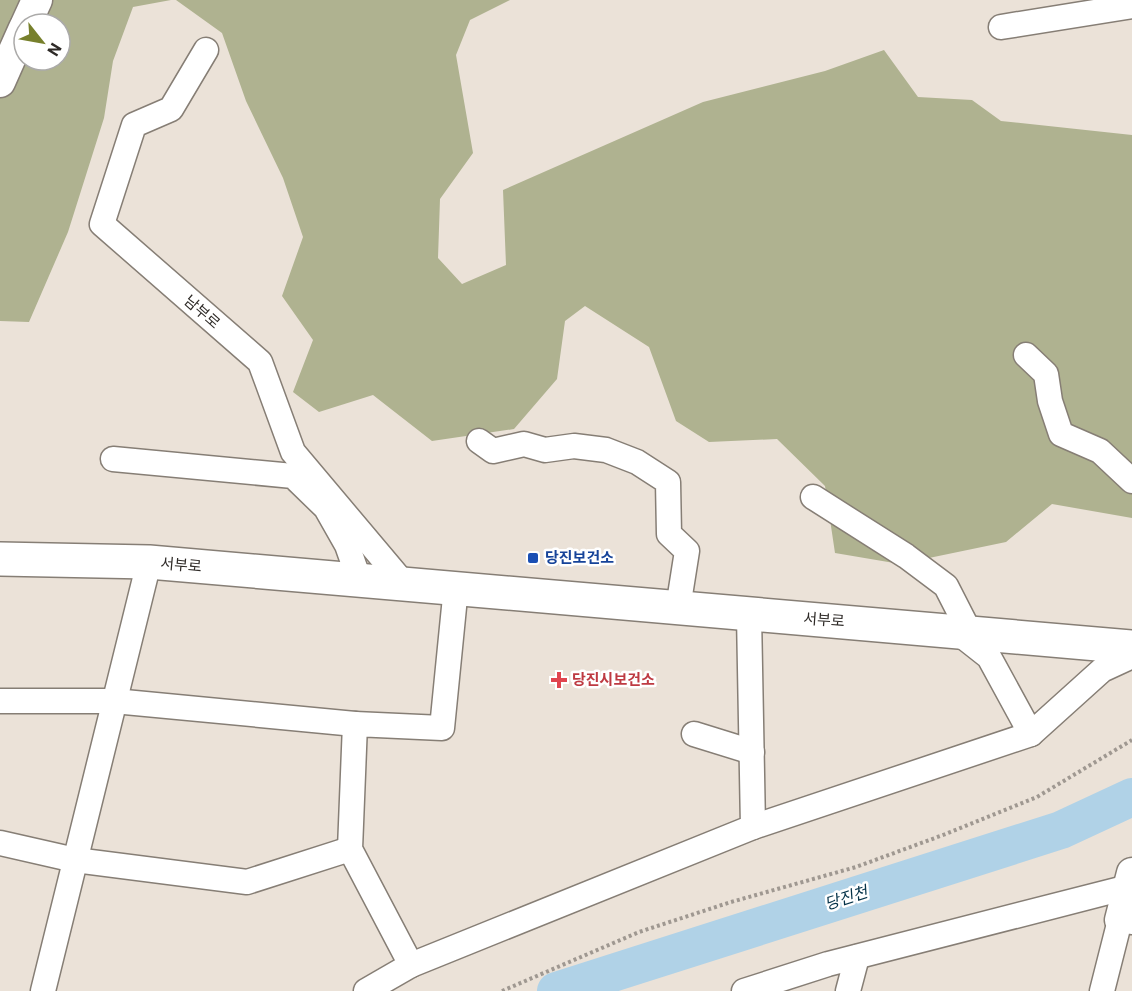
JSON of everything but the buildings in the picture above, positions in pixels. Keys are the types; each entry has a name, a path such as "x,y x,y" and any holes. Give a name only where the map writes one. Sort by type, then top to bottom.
{"main road":[{"name":"서부로","path":"0,559 149,562 360,582 456,587 749,615 962,630 1132,647"}],"street":[{"path":"1001,27 1132,6"},
{"name":"남부로","path":"206,50 171,109 134,125 102,224 260,362 293,452 405,585"},
{"path":"0,82 12,55"},
{"path":"1026,355 1046,374 1050,401 1061,434 1100,451 1132,481"},
{"path":"479,441 493,451 524,444 545,450 574,446 606,450 637,462 669,482 669,534 687,550 678,608"},
{"path":"113,459 293,476 326,508 347,545 360,582"},
{"path":"813,497 906,555 946,586 962,630 989,657 1031,734"},
{"path":"42,991 149,562"},
{"path":"0,700 114,701 355,724 442,728 456,587"},
{"path":"749,615 753,827"},
{"path":"366,991 411,965 753,827 1031,734 1102,670 1132,656"},
{"path":"355,724 350,849 411,965"},
{"path":"694,734 752,752"},
{"path":"0,843 75,860 247,882 350,849"},
{"path":"744,991 1130,880 1126,921 1102,991"},
{"path":"848,991 857,957"}],"path":[{"path":"502,991 639,932 731,902 856,867 943,835 1037,797 1132,740"}],"green space":[{"path":"0,0 171,0 133,7 113,61 104,118 68,232 29,322 0,321"},
{"path":"176,0 510,0 470,20 456,55 473,153 440,199 438,258 462,284 506,265 503,190 703,102 825,71 884,50 918,97 972,100 1001,121 1132,135 1132,518 1052,504 1006,542 900,564 835,553 825,486 777,439 709,442 676,421 649,347 585,306 565,321 557,379 514,429 432,441 373,395 319,412 293,392 313,340 282,296 303,237 283,178 246,101 222,33"}],"waterway":[{"name":"당진천","path":"556,991 1061,830 1132,797"}],"place":[{"name":"당진보건소","path":"533,558"},
{"name":"당진시보건소","path":"559,680"}]}
